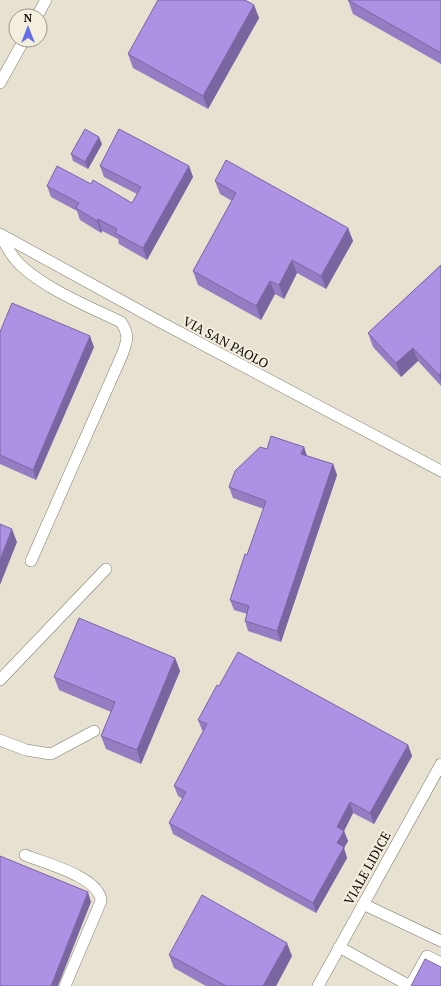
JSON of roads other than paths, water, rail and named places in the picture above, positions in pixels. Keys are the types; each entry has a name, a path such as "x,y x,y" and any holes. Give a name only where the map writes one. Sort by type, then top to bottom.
{"street":[{"path":"0,83 20,48"},
{"path":"0,234 15,259 27,270 53,288 121,322 126,330 128,338 122,355 31,561"},
{"name":"VIA SAN PAOLO","path":"0,234 164,324 441,471"},
{"path":"0,680 106,569"},
{"path":"0,740 26,750 51,754 94,731"},
{"name":"VIALE LIDICE","path":"318,986 441,764"},
{"path":"25,856 82,877 91,883 101,896 101,900 65,986"},
{"path":"363,904 441,940"},
{"path":"339,947 410,986 427,956 441,963"}]}
